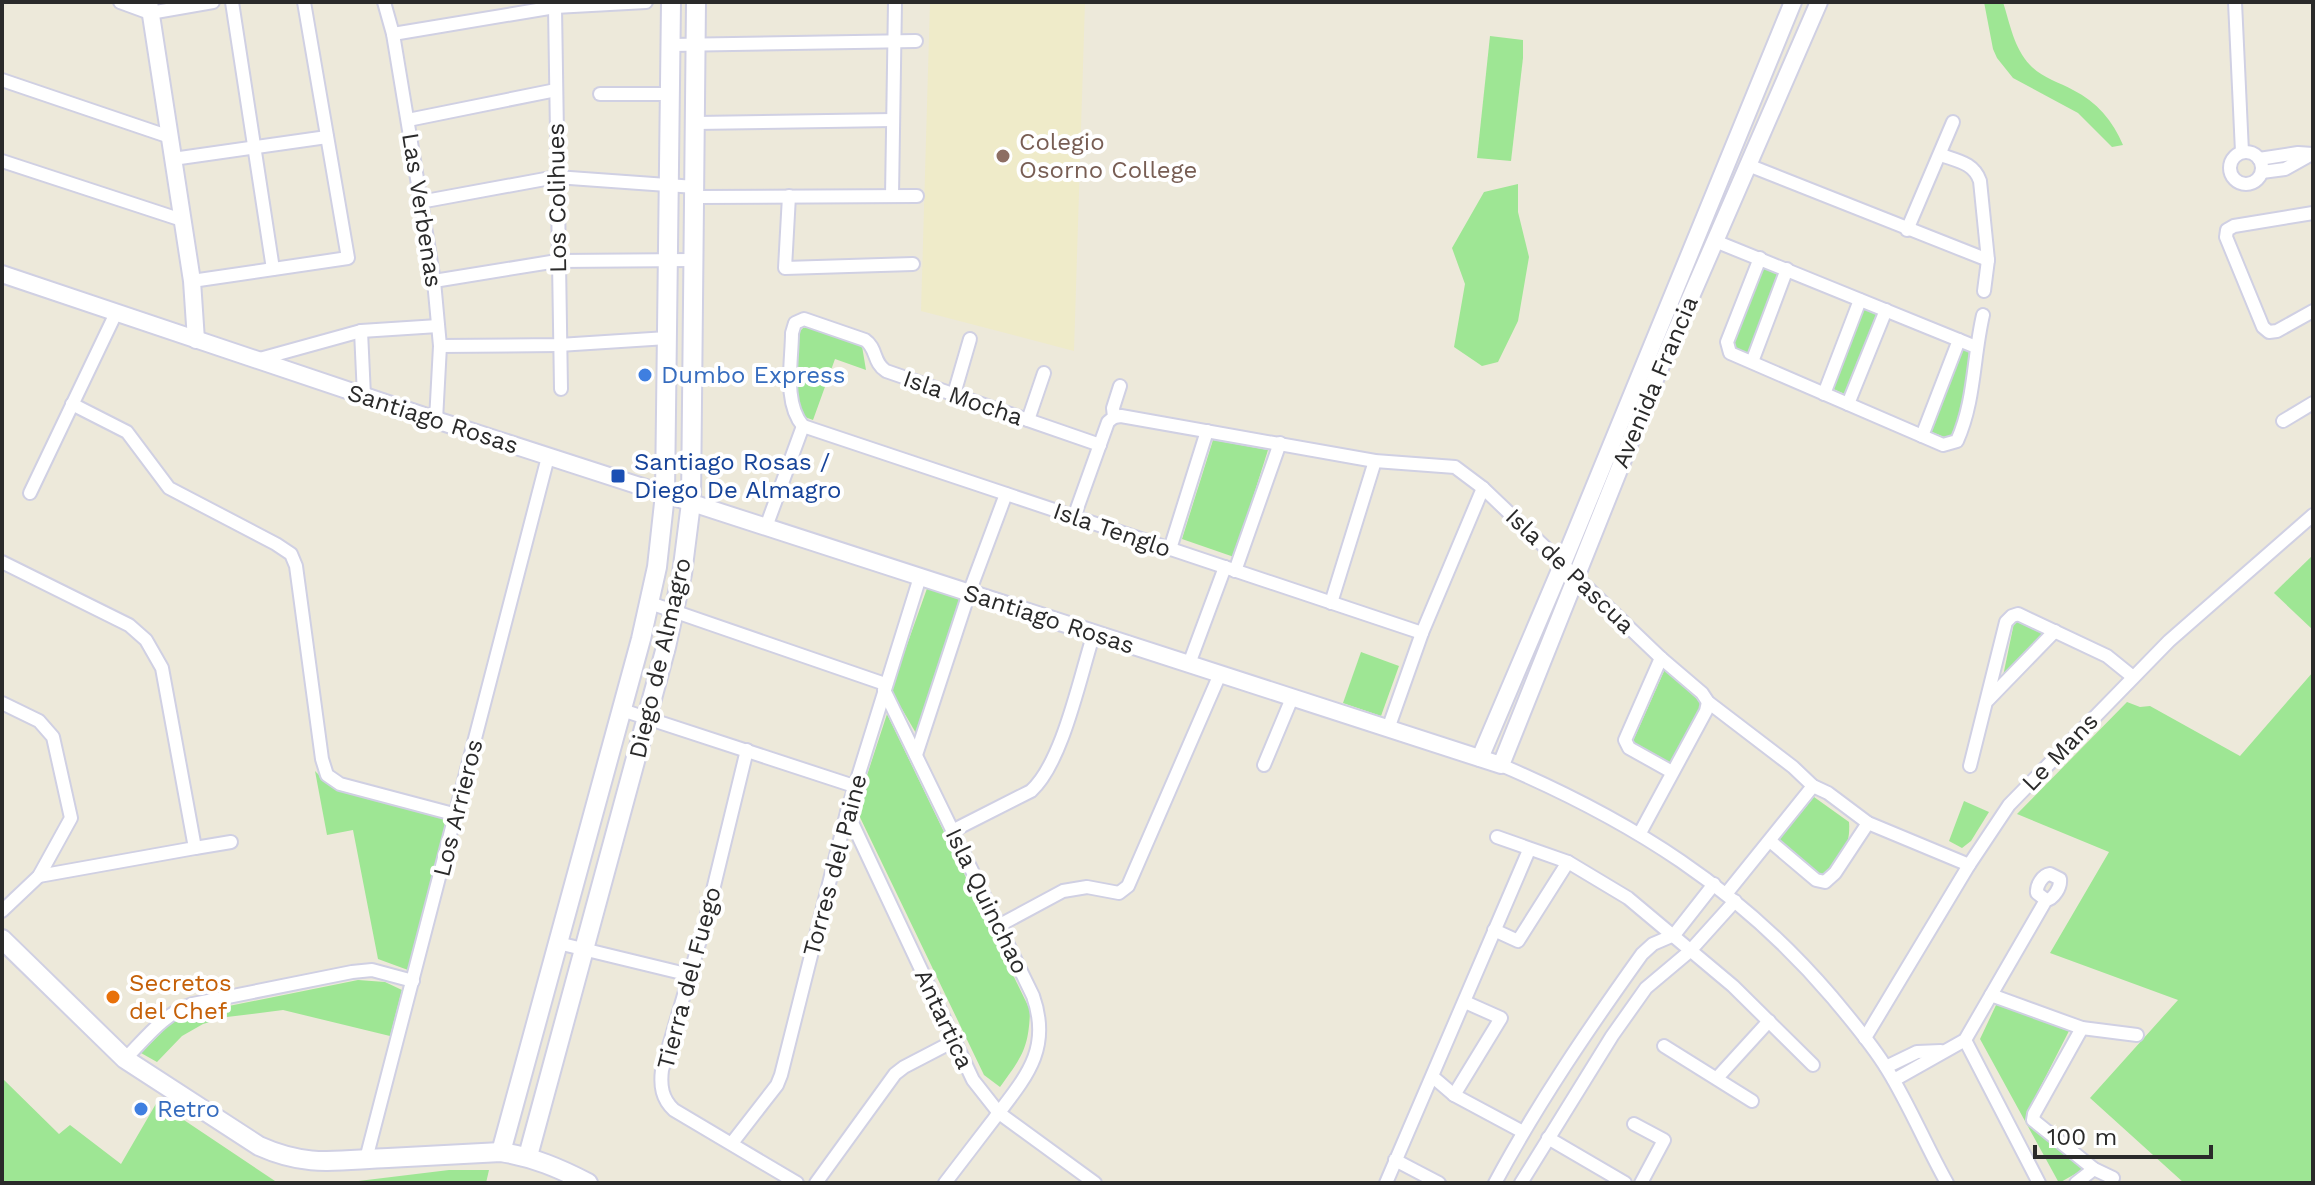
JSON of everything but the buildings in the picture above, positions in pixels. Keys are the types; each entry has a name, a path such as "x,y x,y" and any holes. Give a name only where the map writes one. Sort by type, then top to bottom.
{"main road":[{"name":"Diego de Almagro","path":"501,1152 650,603 665,494 671,2"},
{"name":"Diego de Almagro","path":"528,1156 675,611 691,503 696,2"},
{"path":"2,939 125,1059 271,1152 323,1163 501,1152 528,1156 588,1183"}],"street":[{"path":"120,2 150,7 213,2"},
{"path":"232,2 273,269"},
{"path":"192,281 348,258 304,2"},
{"name":"Las Verbenas","path":"384,2 393,34 434,281 440,346 436,420"},
{"path":"393,34 555,7 646,2"},
{"path":"892,196 895,2"},
{"name":"Avenida Francia","path":"1501,765 1576,576 1606,480 1649,374 1688,256 1793,2"},
{"name":"Avenida Francia","path":"1649,374 1706,262 1819,2"},
{"path":"2235,2 2242,152"},
{"path":"150,7 192,281 196,340"},
{"name":"Los Colihues","path":"555,7 561,389"},
{"path":"671,45 916,41"},
{"path":"2,80 170,137"},
{"path":"408,120 556,90"},
{"path":"600,94 670,94"},
{"path":"695,123 893,120"},
{"path":"1907,230 1953,122"},
{"path":"173,159 327,137"},
{"path":"2260,166 2253,182 2241,183 2235,179 2230,167 2236,155 2242,152 2249,152 2260,166 2285,169 2312,157"},
{"path":"1941,155 1971,166 1980,181 1988,260 1984,291"},
{"path":"1728,156 1988,260"},
{"path":"2,161 182,220"},
{"path":"420,202 556,177 669,185 695,192 917,196"},
{"path":"789,196 785,268 913,264"},
{"path":"2313,213 2234,226 2227,230 2226,237 2263,327 2269,332 2277,331 2313,311"},
{"path":"1715,241 1976,347"},
{"path":"1688,256 1706,262"},
{"path":"1760,258 1727,342 1730,353 1943,445 1957,441 1969,415 1976,347 1983,315"},
{"path":"434,281 557,261 694,260"},
{"path":"1752,362 1787,269"},
{"name":"Santiago Rosas","path":"3,277 1480,758 1580,800 1640,833 1714,884 1797,959 1886,1067 1947,1183"},
{"path":"1824,394 1860,300"},
{"path":"1848,404 1886,310"},
{"path":"30,493 116,313"},
{"name":"Isla Mocha","path":"803,426 795,415 791,401 792,333 798,321 804,319 865,340 871,344 876,362 882,369 1100,445"},
{"path":"256,360 361,331 438,326"},
{"path":"361,331 364,396"},
{"path":"440,346 559,345 667,338"},
{"path":"954,394 970,339"},
{"path":"1922,436 1959,340"},
{"path":"1028,420 1044,373"},
{"path":"1074,517 1108,422 1114,417 1113,408 1120,386"},
{"path":"2283,421 2313,403"},
{"path":"72,404 127,432 169,488 291,554 296,566 322,759 331,779 348,787 457,815"},
{"name":"Isla de Pascua","path":"1114,417 1375,461 1455,467 1483,488 1708,702 1813,786 1828,793 1868,823 1969,865"},
{"path":"766,527 803,426"},
{"name":"Isla Tenglo","path":"803,426 1422,633"},
{"path":"1170,549 1207,431"},
{"path":"1189,664 1280,443"},
{"name":"Los Arrieros","path":"366,1159 548,457"},
{"path":"1331,603 1375,461"},
{"name":"Avenida Francia","path":"1480,758 1563,563 1606,480"},
{"path":"1388,729 1422,633 1483,488"},
{"path":"916,755 969,593 1006,494"},
{"name":"Le Mans","path":"1865,1038 1969,865 2016,797 2169,641 2313,515"},
{"path":"2,562 119,619 138,632 153,649 162,668 195,848"},
{"name":"Torres del Paine","path":"732,1143 777,1085 781,1075 854,786 920,577"},
{"path":"650,603 884,687"},
{"path":"1970,766 2006,622 2018,614 2107,656 2133,677"},
{"path":"1988,700 2055,631"},
{"path":"952,831 1031,791 1040,782 1058,747 1094,633"},
{"path":"1661,658 1625,740 1629,748 1672,772"},
{"path":"998,926 1063,891 1087,887 1119,893 1128,886 1220,674"},
{"name":"Isla Quinchao","path":"884,687 1033,996 1038,1016 1039,1034 1032,1067 945,1183"},
{"path":"1264,765 1292,698"},
{"path":"1640,833 1708,702"},
{"path":"2,703 39,721 56,744 71,818 39,876 2,911"},
{"path":"622,710 854,786"},
{"name":"Tierra del Fuego","path":"747,750 690,975 662,1070 662,1090 666,1102 674,1110 797,1183"},
{"path":"1521,1183 1612,1036 1646,988 1690,951 1813,786"},
{"name":"Antartica","path":"847,812 969,1073 999,1113 1095,1183"},
{"path":"1770,841 1816,880 1825,882 1835,873 1868,823"},
{"path":"1497,837 1568,862 1628,898 1733,986 1813,1065"},
{"path":"39,876 231,842"},
{"path":"1386,1183 1529,850"},
{"path":"1494,930 1518,941 1568,862"},
{"path":"1495,1183 1580,1042 1642,954 1653,944 1674,935 1714,884"},
{"path":"1894,1080 1965,1040 2046,900"},
{"path":"558,943 690,975"},
{"path":"125,1059 164,1019 178,1009 193,1004 352,972 372,970 413,981"},
{"path":"1991,995 2082,1028 2137,1035"},
{"path":"1454,1095 1501,1018 1465,1002"},
{"path":"1717,1078 1769,1021"},
{"path":"2082,1028 2033,1120 2094,1169 2113,1178"},
{"path":"1965,1040 2039,1183"},
{"path":"816,1183 895,1074 954,1041"},
{"path":"1664,1046 1752,1101"},
{"path":"1886,1067 1917,1052 1944,1051"},
{"path":"1433,1077 1454,1095 1523,1132"},
{"path":"1634,1124 1664,1140 1641,1183"},
{"path":"1548,1138 1625,1183"},
{"path":"1395,1160 1432,1182"},
{"path":"2076,1183 2094,1169"}],"shaded area":[{"name":"Colegio Osorno College","path":"930,2 1085,2 1074,351 921,311"}],"green space":[{"path":"1984,2 2003,2 2016,43 2030,65 2097,106 2123,145 2112,147 2078,113 2013,78 1993,49"},
{"path":"1490,36 1523,40 1511,161 1477,158"},
{"path":"1518,184 1518,212 1529,257 1518,321 1498,362 1482,366 1454,347 1465,284 1452,248 1484,192"},
{"path":"1764,267 1780,274 1747,354 1731,348"},
{"path":"1864,307 1880,314 1847,395 1831,388"},
{"path":"813,327 862,346 866,370 835,359 813,420 802,416 796,404 798,333 803,328"},
{"path":"1962,346 1969,351 1967,399 1961,423 1947,438 1929,431"},
{"path":"1213,440 1268,450 1234,557 1182,539"},
{"path":"2313,555 2313,630 2274,593"},
{"path":"930,580 967,593 917,735 891,690"},
{"path":"2021,620 2050,631 2002,681 2014,623"},
{"path":"1361,652 1399,666 1381,716 1343,703"},
{"path":"1665,669 1701,703 1703,714 1674,764 1668,766 1636,749 1633,741"},
{"path":"2313,672 2313,1183 2184,1183 2090,1098 2178,1000 2050,953 2109,852 2017,814 2127,702 2140,707 2150,706 2240,756"},
{"path":"887,714 1030,1010 1023,1052 1000,1087 984,1075 856,809"},
{"path":"315,771 338,790 448,820 408,970 378,959 353,830 327,835"},
{"path":"1814,797 1849,822 1844,852 1824,876 1813,874 1779,843"},
{"path":"1964,801 1989,812 1971,841 1962,848 1949,841"},
{"path":"358,980 385,982 402,990 390,1036 283,1010 227,1017 203,1024 182,1036 157,1062 141,1053 172,1022 189,1014"},
{"path":"1997,1003 2069,1031 2028,1111 2031,1125 2091,1165 2059,1183 1980,1039"},
{"path":"2,1078 59,1134 70,1125 121,1164 157,1102 278,1183 2,1183"},
{"path":"449,1170 489,1170 486,1183 342,1183"}],"place":[{"name":"Colegio Osorno College","path":"1003,156"},
{"name":"Dumbo Express","path":"645,375"},
{"name":"Santiago Rosas / Diego De Almagro","path":"618,476"},
{"name":"Secretos del Chef","path":"113,997"},
{"name":"Retro","path":"141,1109"}]}
